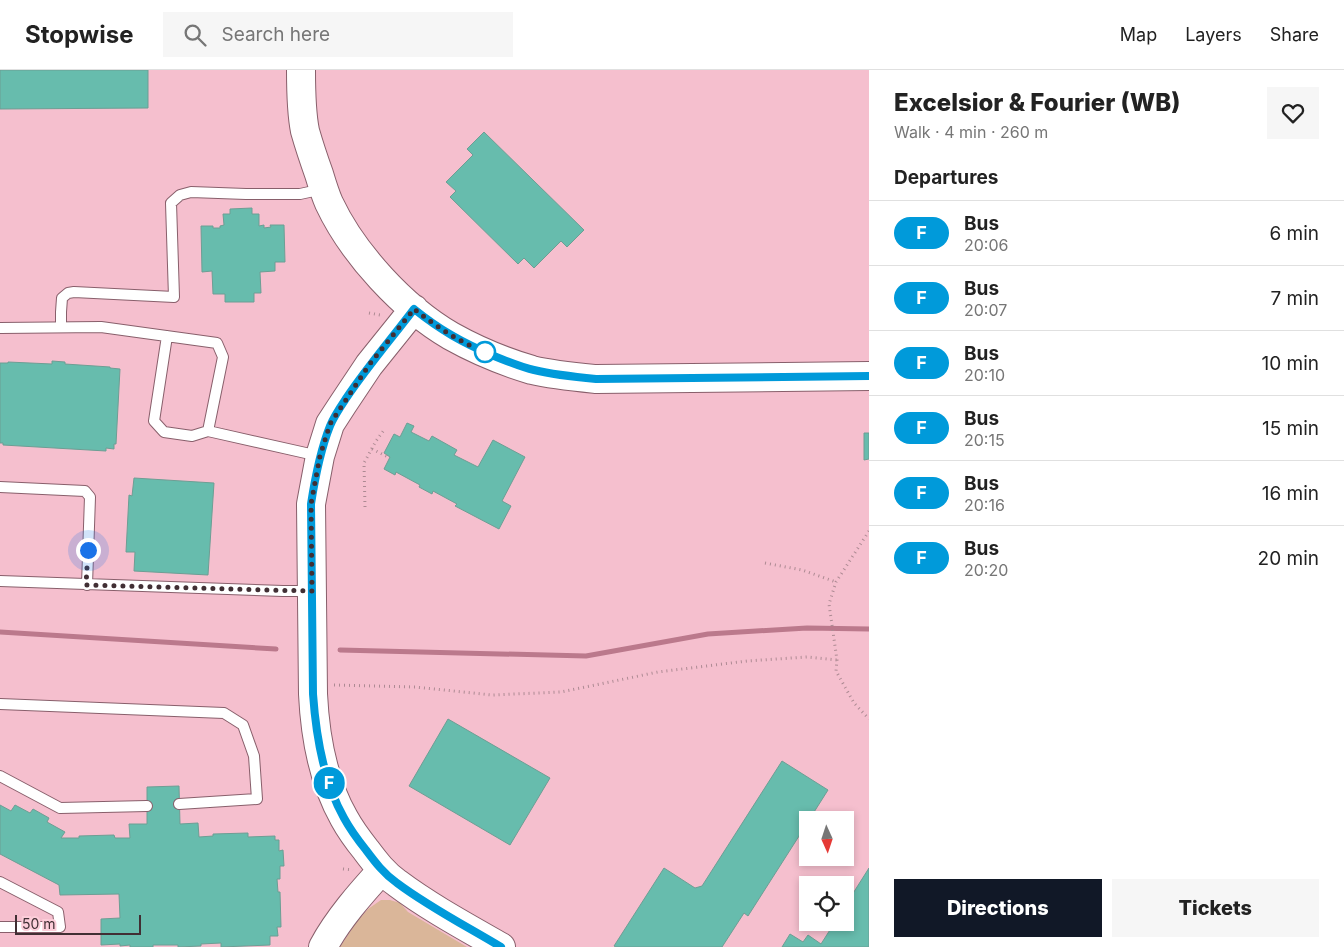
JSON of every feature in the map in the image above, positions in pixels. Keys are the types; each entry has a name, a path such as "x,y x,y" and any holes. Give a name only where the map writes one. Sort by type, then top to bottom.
{"street":[{"path":"301,70 301,97 305,130 329,202 345,232 375,272 414,309 431,323 452,336 480,350 533,370 596,379 869,376"},
{"path":"414,309 369,365 330,424 320,456 311,504 314,718 326,776 344,818 382,870 396,883 501,947"},
{"path":"323,947 330,934 382,870"}],"lane":[{"path":"61,327 62,298 68,293 174,297 171,203 180,195 191,192 300,194 324,189"},
{"path":"0,328 101,327 217,343 223,357 208,431"},
{"path":"167,336 154,420 164,432 192,436 208,431 320,456"},
{"path":"0,487 85,491 90,497 86,585"},
{"path":"0,581 312,591"},
{"path":"0,704 224,714 244,725 254,756 257,800 179,804"},
{"path":"0,776 60,808 147,806"},
{"path":"0,882 58,912 60,927 0,927"}],"path":[{"path":"369,314 380,314"},
{"path":"365,507 364,463 384,430"},
{"path":"372,449 388,457"},
{"path":"869,531 836,582 829,604 837,660 836,671 854,703 869,720"},
{"path":"765,563 802,570 836,582"},
{"path":"334,685 415,687 492,695 561,692 658,672 747,661 807,657 837,660"},
{"path":"343,869 354,870"}],"shaded area":[{"path":"0,70 869,70 869,947 0,947"},
{"path":"381,900 400,903 408,912 467,947 340,947 368,909"}],"building":[{"path":"0,70 148,70 148,108 0,109"},
{"path":"484,132 584,230 567,247 561,241 534,268 524,258 518,264 450,197 456,191 446,182 473,155 467,149"},
{"path":"252,208 252,214 259,214 259,226 264,225 264,228 271,227 270,225 284,225 285,262 275,262 275,271 260,272 261,293 254,293 254,302 225,302 225,294 213,294 212,271 202,272 201,226 220,228 220,226 224,225 223,214 230,214 230,209"},
{"path":"52,361 120,369 116,444 114,444 114,449 106,448 106,451 3,445 3,443 0,443 0,363 52,364"},
{"path":"407,423 414,426 411,432 429,441 432,436 457,450 454,455 478,467 493,440 525,457 502,501 511,506 499,529 455,506 457,504 433,491 432,494 396,472 395,475 384,469 390,457 384,453 394,434 400,437"},
{"path":"864,433 869,433 869,459 864,460"},
{"path":"134,478 214,483 208,575 134,571 135,552 126,552 129,495 132,496"},
{"path":"448,719 550,778 510,845 409,786"},
{"path":"782,761 828,790 815,811 799,811 799,836 748,916 744,913 722,947 614,946 664,868 695,888 702,886"},
{"path":"179,786 180,824 198,823 199,837 213,836 213,834 248,833 248,837 275,836 275,840 279,840 279,851 283,850 284,866 280,866 280,879 277,879 278,892 280,892 281,927 277,927 278,936 270,936 270,945 221,947 221,943 201,944 201,946 153,945 153,947 130,947 130,945 120,946 120,944 101,945 101,919 120,918 119,894 60,895 59,885 0,854 0,805 11,811 15,805 30,813 33,809 49,818 47,822 65,832 61,838 114,835 115,838 130,838 129,824 147,824 147,787"},
{"path":"869,868 869,947 782,947 790,934 803,942 808,935 821,944 829,931 854,931 854,892"}],"waterway":[{"path":"340,650 586,656 708,634 807,628 869,629"},
{"path":"0,632 276,649"}],"bus line":[{"name":"F","path":"501,947 396,883 382,870 344,818 326,776 314,718 311,504 320,456 330,424 357,382 414,309 431,323 480,350 533,370 565,376 596,379 869,376"}],"route":[{"path":"88,550 86,585 312,591 311,504 320,456 330,424 369,365 414,309 431,323 452,336 485,352"}]}
